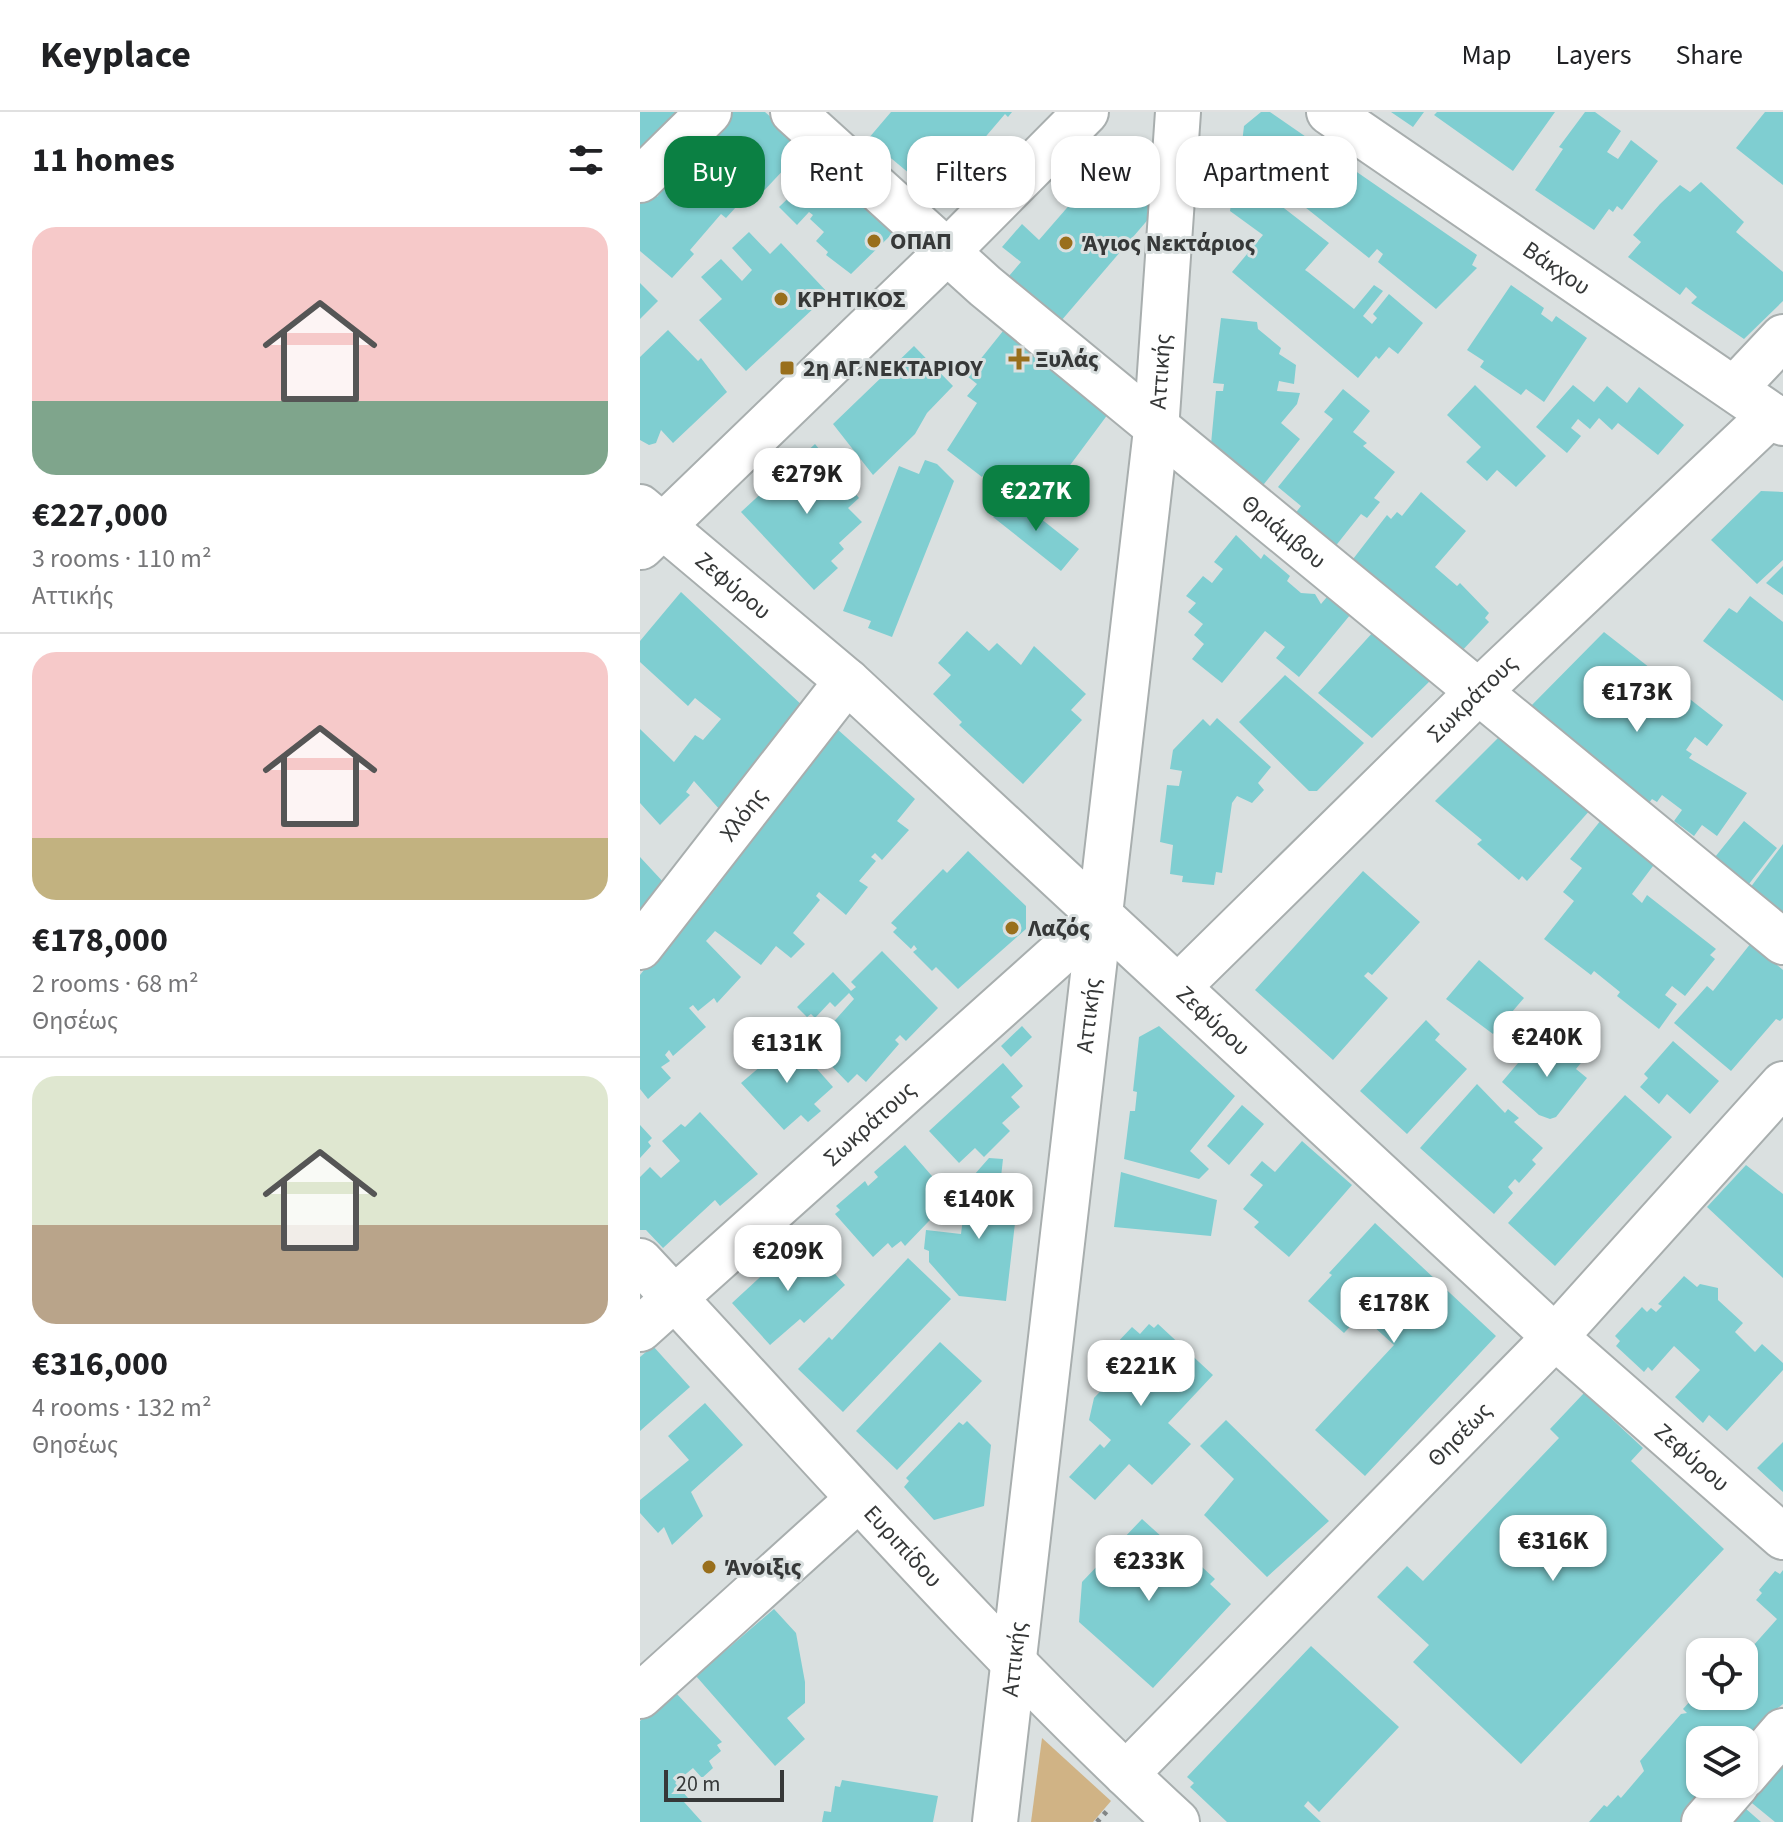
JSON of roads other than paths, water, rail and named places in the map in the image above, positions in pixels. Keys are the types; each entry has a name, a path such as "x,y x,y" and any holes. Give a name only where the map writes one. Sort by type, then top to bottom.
{"street":[{"path":"640,180 709,112"},
{"name":"Θριάμβου","path":"793,112 985,286 1156,430 1783,942"},
{"path":"648,527 948,251 1086,112"},
{"name":"Αττικής","path":"995,1822 1156,430 1178,112"},
{"name":"Βάκχου","path":"1329,112 1777,419"},
{"path":"1734,389 1783,337"},
{"name":"Σωκράτους","path":"1178,987 1478,692 1777,419"},
{"name":"Ζεφύρου","path":"648,527 847,681 1555,1337 1783,1537"},
{"name":"Χλόης","path":"640,947 847,681"},
{"name":"Σωκράτους","path":"640,1329 1100,917"},
{"name":"Θησέως","path":"1126,1774 1555,1337 1783,1084"},
{"name":"Ευριπίδου","path":"640,1261 857,1500 1014,1666 1177,1822"},
{"path":"640,1696 857,1500"},
{"path":"1758,1760 1783,1731"},
{"path":"1704,1822 1725,1798"}],"place":[{"name":"ΟΠΑΠ","path":"874,241"},
{"name":"Άγιος Νεκτάριος","path":"1066,243"},
{"name":"ΚΡΗΤΙΚΟΣ","path":"781,299"},
{"name":"Ξυλάς","path":"1019,359"},
{"name":"2η ΑΓ.ΝΕΚΤΑΡΙΟΥ","path":"787,368"},
{"name":"Λαζός","path":"1012,928"},
{"name":"Άνοιξις","path":"709,1567"}]}
